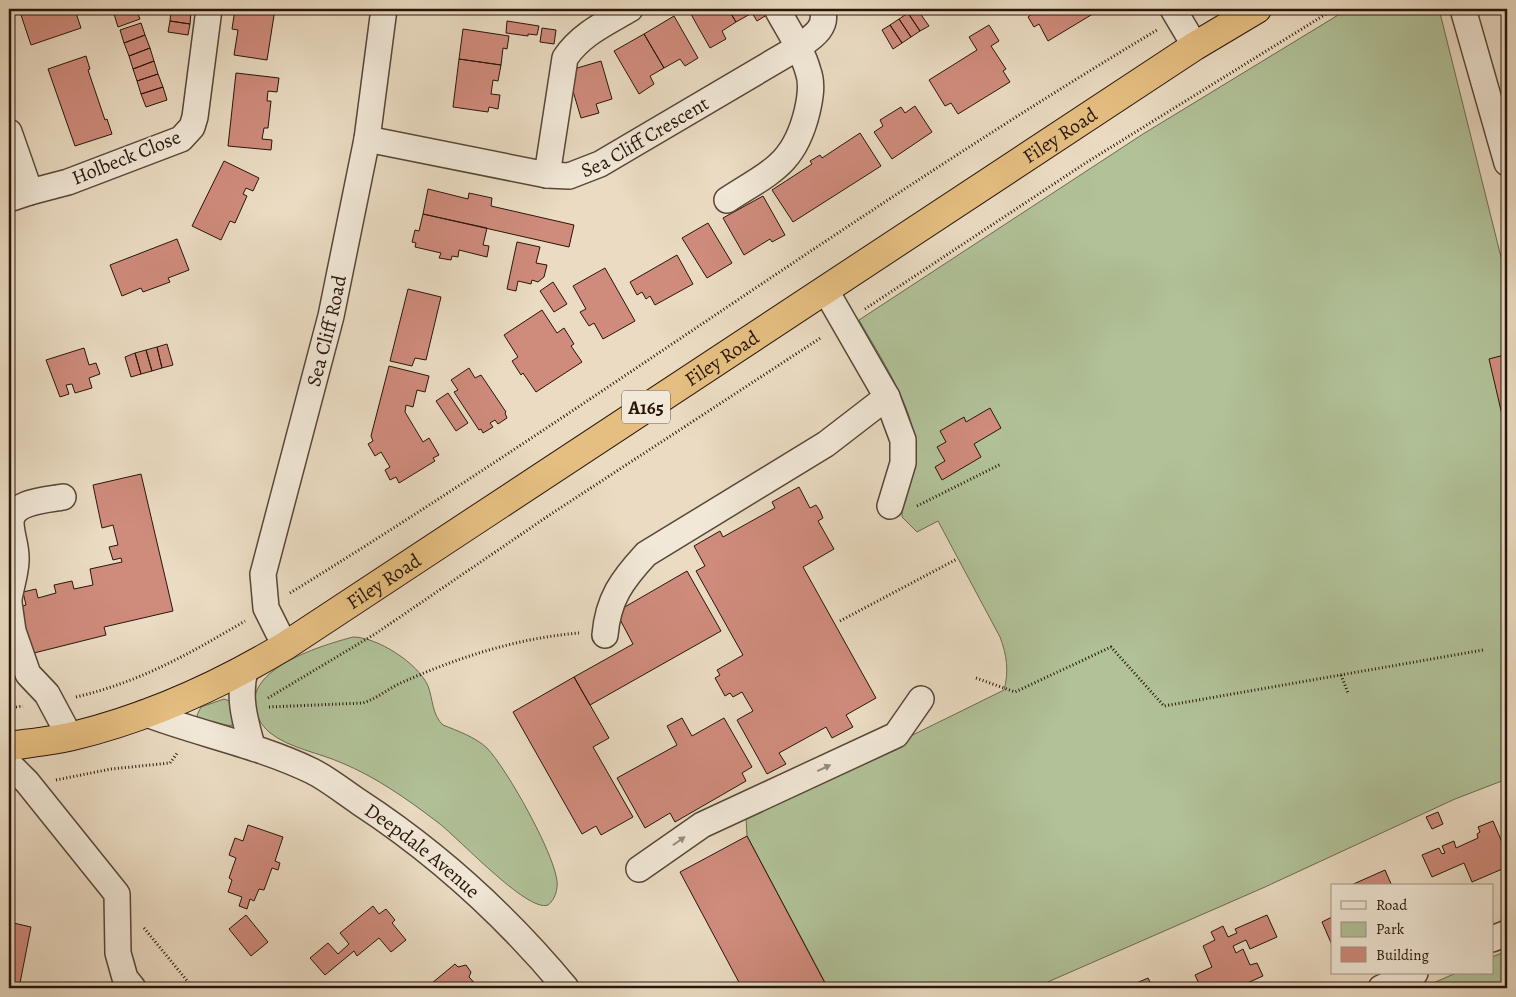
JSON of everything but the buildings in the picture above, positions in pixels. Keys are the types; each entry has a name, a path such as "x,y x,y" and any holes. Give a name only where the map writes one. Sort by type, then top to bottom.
{"highway":[{"name":"Filey Road","path":"9,746 70,737 144,713 245,670 285,646 1195,46 1257,9"}],"street":[{"name":"Holbeck Close","path":"19,196 68,182 181,139 187,135 195,117 209,9"},
{"name":"Sea Cliff Road","path":"285,646 266,608 263,574 331,316 367,139 384,9"},
{"path":"548,175 566,58 574,45 586,34 630,9"},
{"path":"727,200 780,166 796,146 804,124 810,92 808,70 777,9"},
{"name":"Sea Cliff Crescent","path":"367,139 548,175 569,176 600,164 798,48 818,33 824,22 822,9"},
{"path":"1463,9 1507,163"},
{"path":"1176,13 1195,46"},
{"path":"9,132 19,196"},
{"path":"826,290 887,397 903,440 901,507"},
{"path":"604,635 607,613 613,598 631,571 646,554 826,444 887,397"},
{"path":"9,599 17,558 12,530 13,513 19,507 28,504 63,497"},
{"path":"9,603 12,631 28,674 38,683 70,737"},
{"path":"245,670 241,685 249,706 252,746"},
{"path":"639,869 702,825 896,735 921,699"},
{"name":"Deepdale Avenue","path":"144,713 194,731 252,746 313,771 411,837 504,919 566,988"},
{"path":"9,764 27,782 117,894 118,953 125,978 133,988"},
{"path":"1494,938 1507,933"},
{"path":"1381,988 1413,974"}],"path":[{"path":"249,706 375,634 708,410 1084,164 1334,9"},
{"path":"9,708 50,703 128,682 168,665 266,608 432,504 1051,93 1176,13"},
{"path":"901,507 1001,464"},
{"path":"840,622 957,559"},
{"path":"249,706 270,707 363,703 375,699 402,682 502,646 560,634 593,632 604,635"},
{"path":"976,678 1015,692 1111,648 1164,706 1483,650"},
{"path":"1341,675 1348,692"},
{"path":"27,782 52,780 111,768 170,763 194,731"},
{"path":"117,894 193,988"}],"green space":[{"path":"1348,9 1439,9 1507,281 1507,779 1455,799 1265,887 1034,988 820,988 826,984 747,836 746,817 1004,690 1007,670 1006,657 1000,637 938,521 917,532 902,517 903,500 913,458 914,434 910,418 895,383 859,320 1143,134"},
{"path":"353,637 363,638 385,646 406,660 423,677 428,686 439,721 443,725 477,741 487,748 496,759 517,792 548,851 554,868 557,887 556,894 548,905 538,904 509,886 446,829 391,789 342,763 277,738 262,724 255,706 256,692 275,669 307,652"},
{"path":"224,699 230,701 234,721 231,726 199,719 197,715 201,707"},
{"path":"1507,951 1507,988 1422,988 1454,974 1494,974 1494,956"}]}
